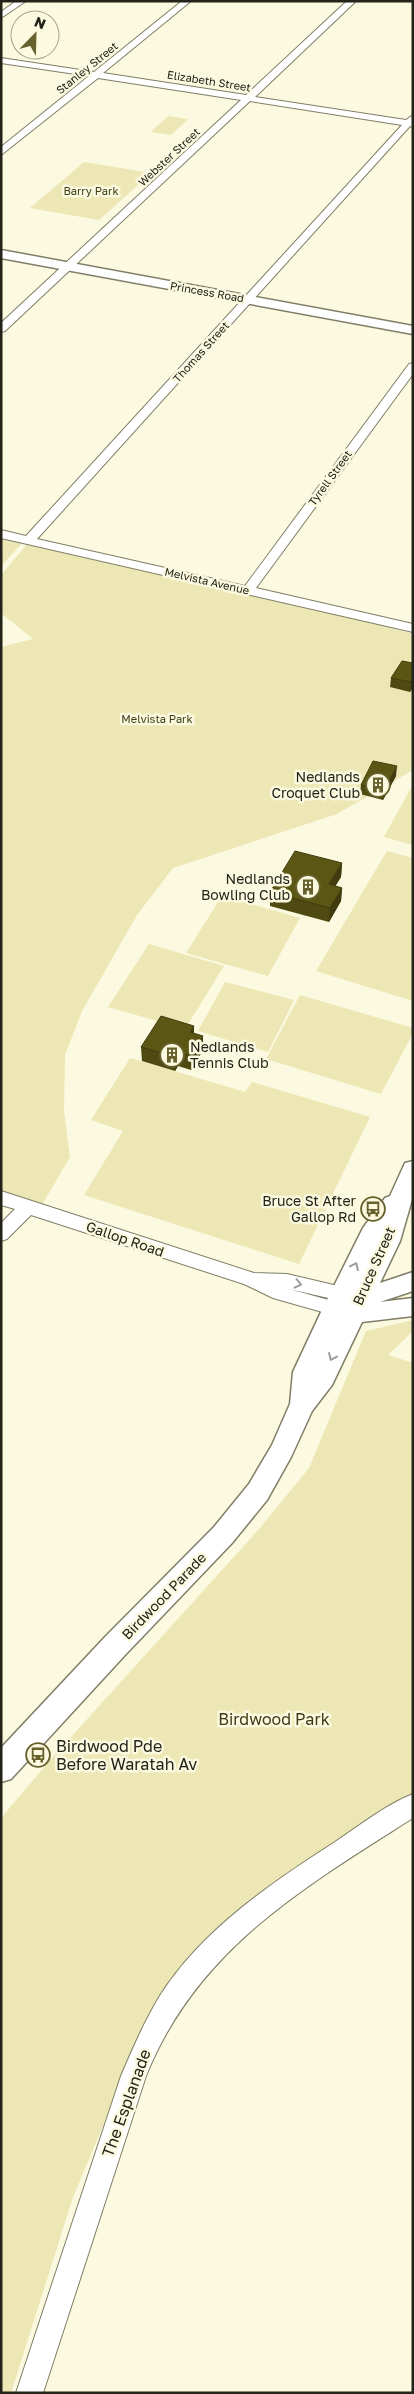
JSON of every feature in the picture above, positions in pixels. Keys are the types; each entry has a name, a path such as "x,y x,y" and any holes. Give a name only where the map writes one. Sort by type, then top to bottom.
{"street":[{"path":"1,16 22,1"},
{"name":"Stanley Street","path":"1,152 187,1"},
{"name":"Webster Street","path":"1,329 352,1"},
{"name":"Elizabeth Street","path":"1,60 411,122"},
{"name":"Thomas Street","path":"28,540 411,122"},
{"name":"Princess Road","path":"1,254 413,330"},
{"name":"Tyrell Street","path":"248,590 413,366"},
{"name":"Melvista Avenue","path":"1,534 413,628"},
{"name":"Bruce Street","path":"347,1304 389,1241 402,1191 413,1169"},
{"name":"Gallop Road","path":"1,1198 250,1279 279,1293 347,1304"},
{"path":"1,1234 28,1207"},
{"path":"347,1304 413,1281"},
{"path":"347,1304 400,1310 413,1307"},
{"name":"Birdwood Parade","path":"1,1769 115,1646 223,1535 258,1492 282,1450 302,1405 322,1378 347,1304"},
{"name":"The Esplanade","path":"28,2393 137,2065 163,2014 186,1980 214,1948 253,1914 346,1848 413,1805"}],"green space":[{"path":"168,116 188,119 171,135 151,132"},
{"name":"Barry Park","path":"84,162 151,173 99,220 30,208"},
{"path":"1,537 23,542 1,566"},
{"name":"Melvista Park","path":"29,542 248,590 413,634 413,770 337,814 173,868 137,915 82,1011 65,1055 64,1112 70,1157 40,1208 1,1195 1,647 33,639 1,613 1,575"},
{"path":"413,784 413,845 384,837"},
{"path":"387,851 413,858 413,1001 316,971"},
{"path":"222,896 300,918 268,976 186,953"},
{"path":"149,944 224,966 185,1029 108,1007"},
{"path":"225,982 294,1000 268,1052 198,1031"},
{"path":"300,995 413,1028 413,1033 381,1094 266,1059"},
{"path":"130,1058 245,1092 252,1082 370,1117 299,1264 84,1195 123,1131 91,1120"},
{"name":"Birdwood Park","path":"413,1320 413,1331 388,1355 413,1363 413,1793 247,1901 154,2005 73,2197 11,2393 1,2393 1,1818 52,1758 260,1528 309,1468 366,1331"}],"building":[{"path":"402,661 413,663 413,679 411,682 391,678"},
{"path":"373,761 397,766 384,790 361,785"},
{"name":"Nedlands Bowling Club","path":"295,851 342,863 329,884 342,888 330,908 270,892"},
{"path":"161,1016 194,1026 190,1032 203,1036 191,1056 178,1052 175,1057 141,1047"}],"place":[{"name":"Nedlands Croquet Club","path":"378,785"},
{"name":"Nedlands Bowling Club","path":"308,887"},
{"name":"Nedlands Tennis Club","path":"172,1055"},
{"name":"Bruce St After Gallop Rd","path":"373,1209"},
{"name":"Birdwood Pde Before Waratah Av","path":"38,1755"}]}
